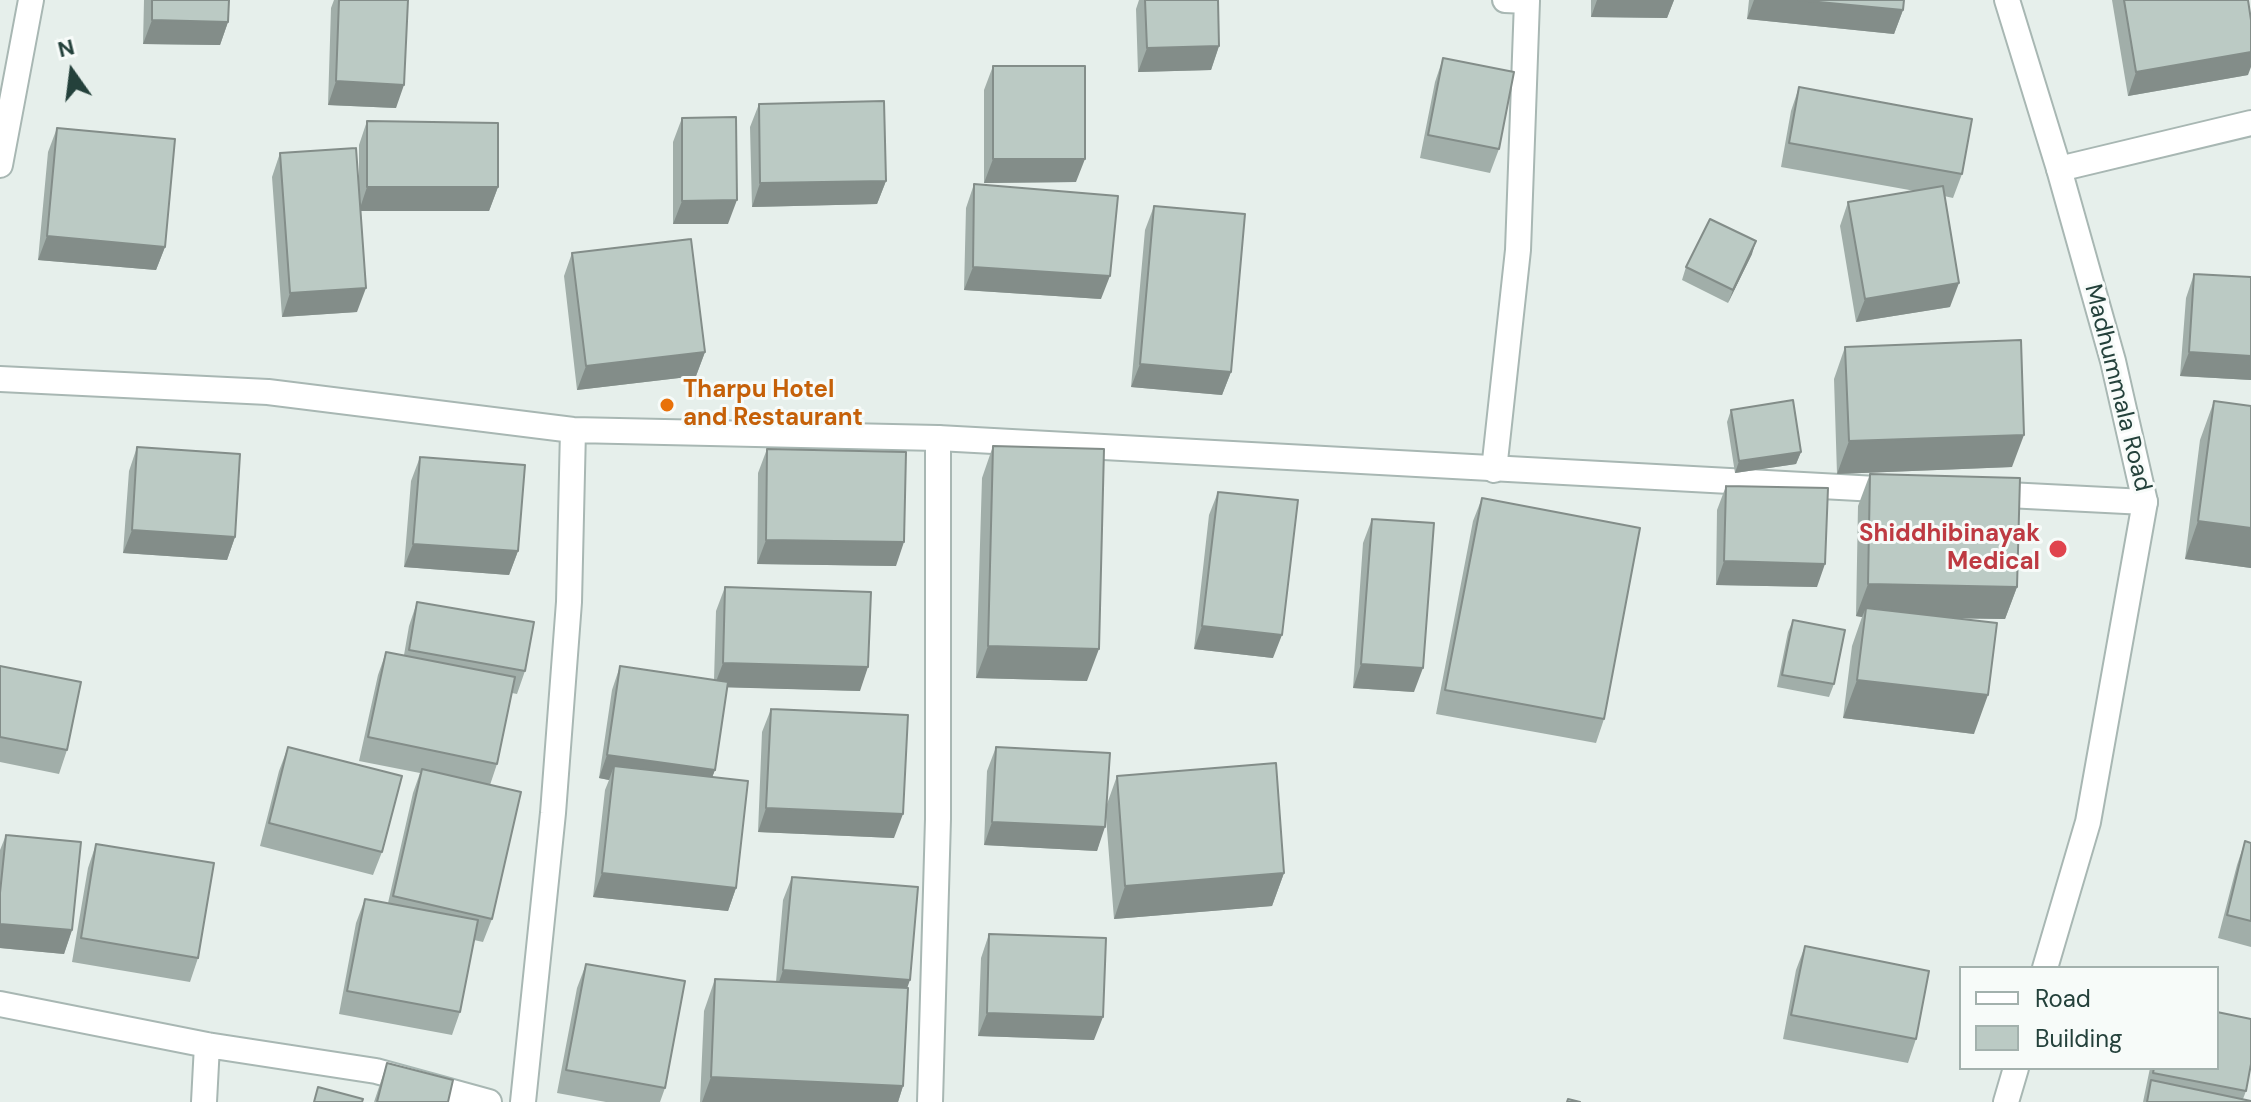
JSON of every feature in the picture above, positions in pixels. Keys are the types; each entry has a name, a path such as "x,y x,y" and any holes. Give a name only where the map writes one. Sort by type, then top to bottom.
{"street":[{"path":"0,165 31,0"},
{"path":"1494,470 1518,250 1527,1 1505,0"},
{"name":"Madhummala Road","path":"2007,0 2113,361 2145,502 2088,822 2046,966"},
{"path":"2059,169 2251,123"},
{"path":"0,379 268,392 573,430 938,438 1923,491"},
{"path":"523,1102 553,813 567,632 573,430"},
{"path":"930,1102 938,819 938,438"},
{"path":"1971,494 2145,502"},
{"path":"0,1004 207,1045 376,1071 489,1102"},
{"path":"204,1102 207,1045"},
{"path":"2006,1102 2015,1070"}],"building":[{"path":"152,0 229,0 228,22 152,20"},
{"path":"339,0 408,0 404,85 336,81"},
{"path":"1145,0 1218,0 1219,46 1147,48"},
{"path":"1798,0 1904,0 1903,10"},
{"path":"2124,0 2248,0 2251,52 2136,72"},
{"path":"1443,58 1514,72 1499,149 1428,135"},
{"path":"993,66 1085,66 1085,159 993,159"},
{"path":"1799,87 1972,119 1962,174 1789,143"},
{"path":"884,101 886,181 760,183 759,104"},
{"path":"736,117 737,200 682,201 682,118"},
{"path":"367,121 498,123 498,187 367,187"},
{"path":"57,128 175,139 165,247 47,236"},
{"path":"356,148 366,288 290,293 280,153"},
{"path":"974,184 1118,196 1110,276 973,267"},
{"path":"1943,186 1959,283 1865,299 1848,202"},
{"path":"1154,206 1245,214 1231,372 1140,364"},
{"path":"1710,219 1756,241 1733,290 1686,267"},
{"path":"691,239 705,352 586,366 572,253"},
{"path":"2194,274 2251,277 2251,356 2189,352"},
{"path":"2021,340 2024,435 1849,441 1845,347"},
{"path":"1793,400 1801,452 1739,461 1731,410"},
{"path":"2214,401 2251,406 2251,528 2198,521"},
{"path":"993,446 1104,449 1099,649 988,646"},
{"path":"137,447 240,454 235,537 132,530"},
{"path":"767,449 906,452 904,542 766,540"},
{"path":"420,457 525,465 518,551 413,544"},
{"path":"1870,474 2020,478 2017,587 1868,584"},
{"path":"1726,486 1828,488 1825,564 1724,561"},
{"path":"1218,492 1298,500 1282,635 1202,626"},
{"path":"1482,498 1640,528 1604,719 1445,690"},
{"path":"1372,519 1434,523 1423,668 1361,664"},
{"path":"725,587 871,592 868,667 723,663"},
{"path":"417,602 534,622 525,671 409,650"},
{"path":"1866,608 1997,623 1988,695 1857,680"},
{"path":"1793,620 1845,630 1834,684 1782,675"},
{"path":"386,652 515,677 497,764 368,737"},
{"path":"0,666 81,682 67,750 0,737"},
{"path":"620,666 728,682 715,770 607,755"},
{"path":"771,709 908,715 903,814 766,808"},
{"path":"288,747 402,776 382,852 269,823"},
{"path":"996,747 1110,753 1105,827 992,822"},
{"path":"1276,763 1284,873 1125,886 1117,776"},
{"path":"614,766 748,781 736,888 602,873"},
{"path":"422,769 521,792 492,919 393,896"},
{"path":"6,835 81,842 72,930 0,924"},
{"path":"2245,841 2251,843 2251,921 2227,915"},
{"path":"96,844 214,863 198,958 81,938"},
{"path":"792,877 918,887 910,980 783,970"},
{"path":"365,899 478,920 460,1012 347,991"},
{"path":"989,934 1106,938 1103,1017 987,1013"},
{"path":"1805,946 1929,971 1916,1039 1791,1015"},
{"path":"586,964 685,981 665,1088 566,1070"},
{"path":"715,979 908,988 903,1086 711,1077"},
{"path":"2219,1012 2251,1019 2251,1064 2246,1091 2153,1073 2154,1070 2219,1070"},
{"path":"387,1063 453,1080 448,1102 377,1102"},
{"path":"2151,1080 2251,1101 2251,1102 2147,1102"},
{"path":"318,1087 363,1099 362,1102 314,1102"}],"place":[{"name":"Tharpu Hotel and Restaurant","path":"667,405"},
{"name":"Shiddhibinayak Medical","path":"2058,549"}]}
